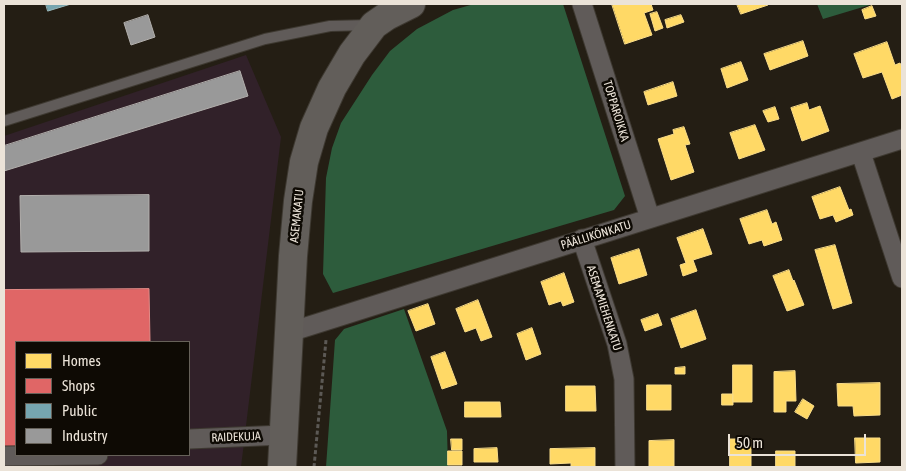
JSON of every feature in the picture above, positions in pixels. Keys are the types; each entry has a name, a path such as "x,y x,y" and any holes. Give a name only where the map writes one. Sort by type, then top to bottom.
{"street":[{"name":"ASEMAKATU","path":"282,467 293,256 304,162 314,128 332,88 352,54 374,25 411,4"},
{"name":"TOPPAROIKKA","path":"582,4 650,218"},
{"name":"PÄÄLLIKÖNKATU","path":"290,332 902,139"},
{"path":"861,153 902,278"},
{"name":"ASEMAMIEHENKATU","path":"582,239 617,344 624,380 624,467"},
{"name":"RAIDEKUJA","path":"190,439 283,436"}],"lane":[{"path":"4,121 265,39 330,26 374,25"}],"path":[{"path":"314,467 327,320"}],"shaded area":[{"path":"246,55 281,137 241,467 4,467 4,136"}],"green space":[{"path":"474,4 563,4 625,196 614,210 333,293 323,274 326,178 332,148 341,123 390,51 417,29 453,10"},
{"path":"817,4 873,4 823,19"},
{"path":"404,309 447,431 448,467 326,467 335,340 344,329"}],"building: Homes":[{"path":"612,4 651,4 653,10 644,13 652,35 625,44"},
{"path":"737,4 768,4 768,5 741,14"},
{"path":"872,6 876,16 865,19 862,10"},
{"path":"657,12 663,28 655,31 650,14"},
{"path":"681,15 684,22 667,28 665,20"},
{"path":"803,41 808,56 770,70 764,54"},
{"path":"887,42 895,65 900,63 902,68 902,95 892,99 882,72 863,78 854,54"},
{"path":"741,62 748,80 727,88 721,69"},
{"path":"673,82 677,96 648,105 644,92"},
{"path":"807,103 809,110 820,106 829,131 802,141 791,108"},
{"path":"775,107 779,119 768,122 763,111"},
{"path":"755,125 765,150 739,159 730,133"},
{"path":"684,127 690,144 685,145 694,172 671,180 658,139 674,134 673,130"},
{"path":"840,187 849,210 851,209 853,215 836,222 833,215 820,219 812,197"},
{"path":"767,210 772,224 776,222 782,240 764,246 762,240 749,244 740,219"},
{"path":"703,229 712,254 693,260 697,271 683,276 680,265 686,263 677,238"},
{"path":"835,245 852,303 833,309 815,250"},
{"path":"639,249 647,275 619,284 611,258"},
{"path":"789,270 804,305 787,311 773,276"},
{"path":"564,273 574,302 563,306 561,301 549,305 541,282"},
{"path":"478,300 492,337 481,341 476,328 465,332 456,309"},
{"path":"428,304 435,324 416,331 408,311"},
{"path":"696,310 706,339 681,348 671,319"},
{"path":"658,314 662,325 645,331 641,320"},
{"path":"532,328 541,354 526,360 517,334"},
{"path":"445,352 457,384 442,389 431,357"},
{"path":"733,365 752,365 752,402 733,402"},
{"path":"685,367 685,374 675,374 675,368"},
{"path":"795,371 796,401 786,401 786,412 774,412 774,372"},
{"path":"880,383 880,415 854,416 853,406 838,406 837,384"},
{"path":"647,385 671,385 671,410 647,410"},
{"path":"566,386 595,386 596,411 566,411"},
{"path":"722,394 733,394 733,405 722,405"},
{"path":"803,399 814,406 807,419 795,412"},
{"path":"465,402 500,402 501,417 465,417"},
{"path":"855,438 880,438 880,462 856,463"},
{"path":"451,439 462,439 462,450 452,450"},
{"path":"730,439 751,439 751,467 730,467"},
{"path":"674,440 674,467 649,467 649,441"},
{"path":"497,448 498,462 474,462 474,449"},
{"path":"595,448 595,467 571,467 571,463 550,464 550,449"},
{"path":"448,451 462,451 462,465 448,465"},
{"path":"776,451 795,451 795,467 776,467"}],"building: Shops":[{"path":"149,289 150,341 15,341 15,449 4,449 4,290"}],"building: Public":[{"path":"46,4 71,4 48,11"}],"building: Industry":[{"path":"148,15 155,37 131,45 124,23"},
{"path":"240,71 248,96 4,171 4,146"},
{"path":"149,195 149,251 21,252 20,196"}]}
